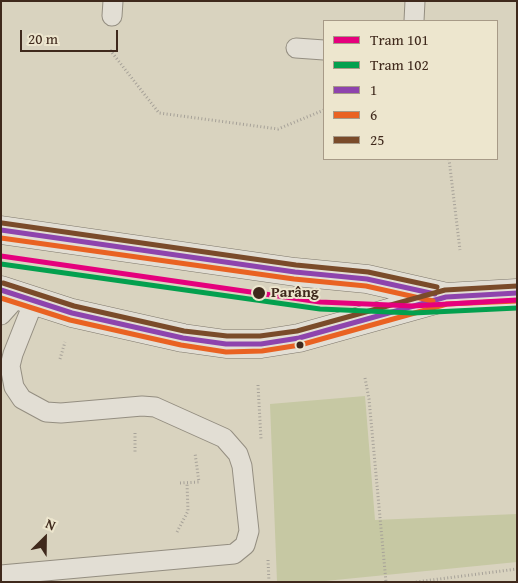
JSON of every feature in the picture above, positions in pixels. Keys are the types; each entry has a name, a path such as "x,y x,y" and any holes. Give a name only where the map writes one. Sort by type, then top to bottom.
{"main road":[{"path":"1,230 295,272 367,279 446,297"},
{"path":"14,301 183,338 226,344 261,344 299,338 446,297 517,293"}],"lane":[{"path":"414,20 415,1"},
{"path":"296,48 323,50"},
{"path":"1,575 234,554 245,545 249,531 242,466 238,454 224,438 155,407 142,406 61,413 46,412 22,399 14,387 10,366 13,354 14,301"}],"path":[{"path":"110,50 159,113 278,129 323,110"},
{"path":"449,160 460,250"},
{"path":"365,378 369,399 386,582"},
{"path":"136,454 135,430 144,430"},
{"path":"180,483 199,482 194,444"},
{"path":"162,561 188,511 187,483"},
{"path":"416,582 517,569"}],"green space":[{"path":"365,396 375,520 517,514 517,562 315,582 277,582 270,404"}],"tram line":[{"name":"101","path":"1,256 320,302 413,306 517,300"},
{"name":"102","path":"1,264 320,309 413,313 517,308"}],"transit line":[{"name":"25","path":"2,223 296,265 368,272 437,287"},
{"name":"1","path":"1,230 295,272 367,279 435,294"},
{"name":"6","path":"1,238 294,279 366,286 433,301"},
{"name":"25","path":"3,283 74,306 184,331 227,336 260,336 297,331 445,290 517,286"},
{"name":"1","path":"1,290 72,313 183,338 226,344 261,344 299,338 446,297 517,293"},
{"name":"6","path":"1,298 70,320 181,345 226,352 262,351 300,345 447,304 517,301"}],"place":[{"name":"Parâng","path":"259,293"}]}
